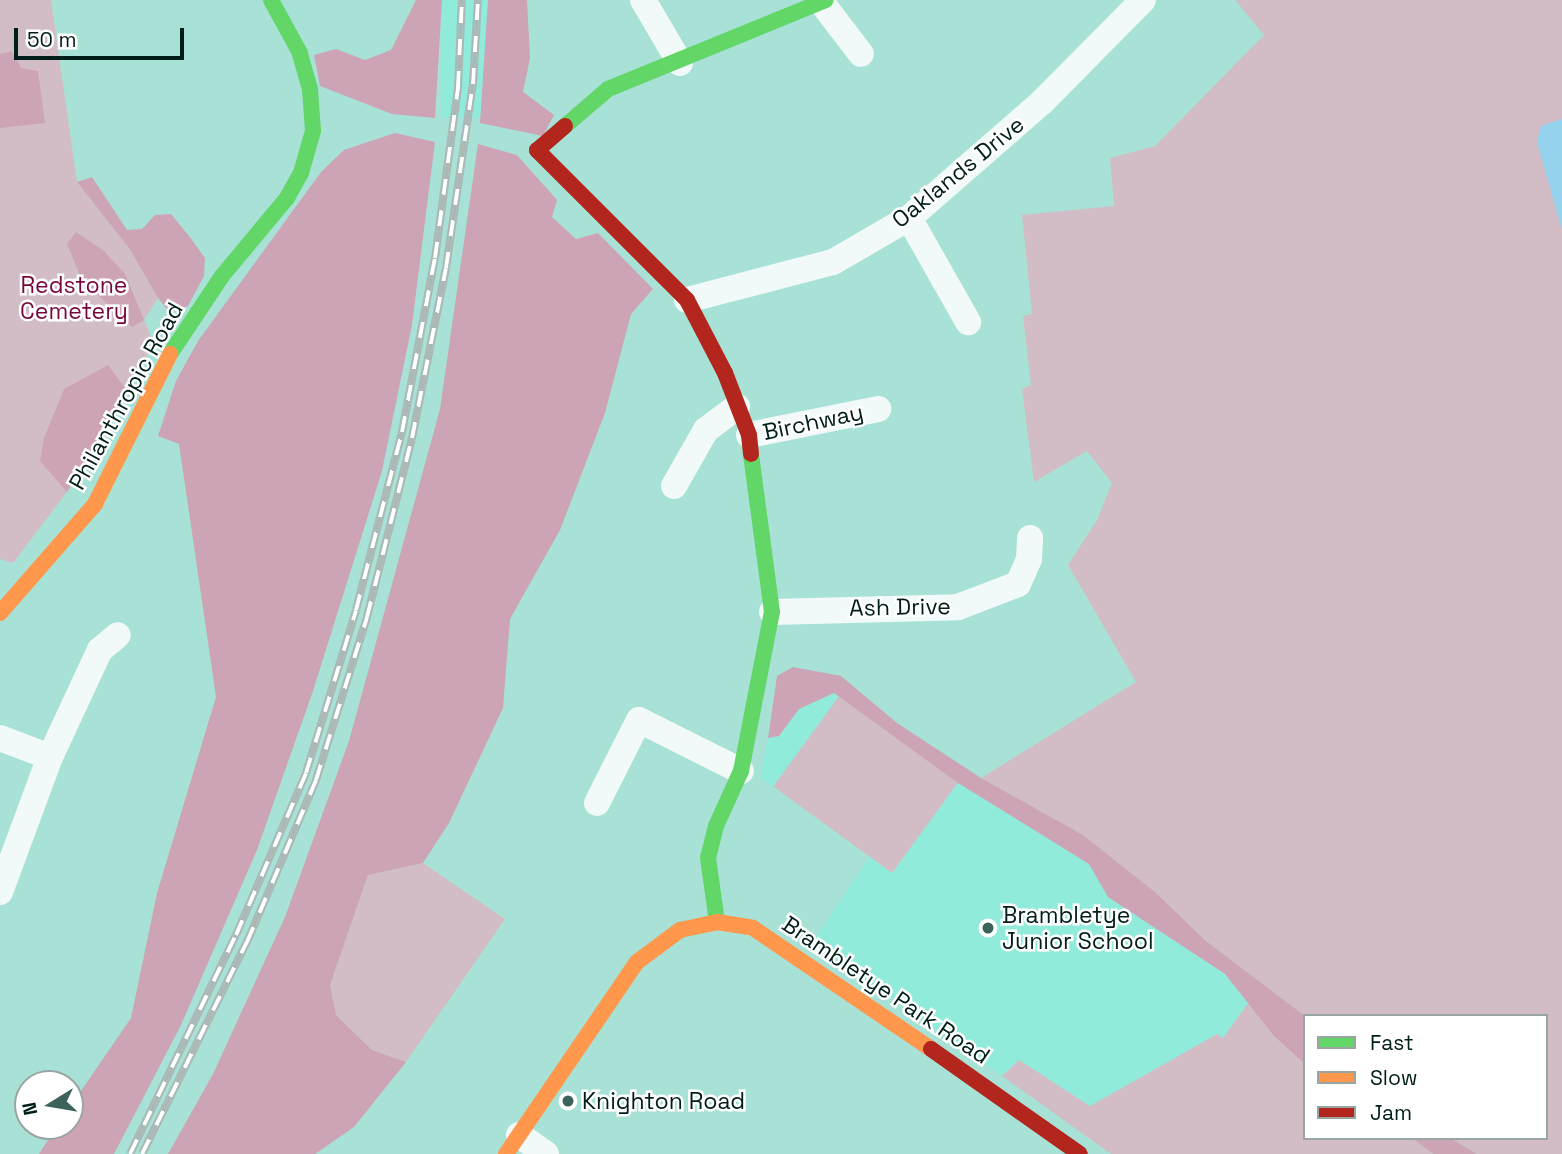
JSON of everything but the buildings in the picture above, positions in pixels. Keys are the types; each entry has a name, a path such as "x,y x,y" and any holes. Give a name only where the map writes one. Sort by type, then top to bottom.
{"street":[{"name":"Philanthropic Road","path":"0,613 95,503 175,344 222,275 287,198 309,152 310,89 300,53 271,0"},
{"path":"643,0 680,63"},
{"name":"Oaklands Drive","path":"687,300 833,262 908,218 1043,101 1103,43 1118,10 1143,0"},
{"path":"717,922 708,858 716,826 741,771 772,612 749,435 687,300 537,150 608,89 680,63 824,1 861,54"},
{"path":"908,218 968,322"},
{"path":"674,486 706,430 737,407"},
{"name":"Birchway","path":"749,435 878,409"},
{"name":"Ash Drive","path":"772,612 958,607 1018,584 1029,559 1030,538"},
{"path":"0,892 50,757 100,650 118,635"},
{"path":"597,803 639,720 741,771"},
{"path":"0,738 50,757"},
{"name":"Brambletye Park Road","path":"513,1144 637,962 657,943 680,930 717,922 753,928 782,945 1080,1154"},
{"path":"513,1144 546,1154"}],"shaded area":[{"path":"416,0 442,0 435,118 392,114 320,86 314,55 336,49 365,60 391,50"},
{"path":"442,0 488,0 488,118 442,118"},
{"path":"488,0 527,0 530,58 523,92 554,115 543,136 480,123"},
{"path":"12,51 21,68 38,71 45,123 0,128 0,54"},
{"path":"395,133 435,142 412,325 382,471 313,691 257,850 181,1025 114,1154 39,1154 48,1140 84,1140 84,1087 131,1018 157,893 216,697 179,444 158,436 176,381 198,341 321,172 344,150"},
{"path":"478,144 517,155 557,200 552,217 576,239 598,233 653,289 631,314 605,413 560,530 510,619 503,708 449,823 423,863 368,875 330,985 336,1015 372,1050 406,1062 354,1127 315,1154 168,1154 213,1074 285,917 349,741 440,409"},
{"path":"92,177 127,230 142,229 155,215 171,214 189,236 205,258 204,276 188,306 170,313 158,298 129,248 77,182"},
{"path":"76,232 104,251 125,274 144,320 132,327 82,280 67,244"},
{"path":"108,365 128,392 67,492 40,461 44,438 64,389"},
{"path":"793,667 841,676 897,723 981,778 1083,835 1155,892 1206,941 1303,1014 1303,1062 1274,1036 1225,974 1108,897 1089,864 958,783 834,693 799,709 779,736 768,738 777,676"},
{"name":"Brambletye Junior School","path":"834,693 958,783 1089,864 1108,897 1225,974 1274,1036 1303,1062 1303,1140 1415,1140 1433,1154 1111,1154 813,942 871,855 760,778 768,738 779,736 799,709"},
{"path":"1415,1140 1453,1140 1477,1154 1433,1154"}],"green space":[{"name":"Redstone Cemetery","path":"0,0 51,0 77,182 129,248 158,298 144,320 151,337 150,350 134,382 67,492 13,563 0,559"},
{"path":"1235,0 1562,0 1562,1154 1477,1154 1453,1140 1548,1140 1548,1014 1303,1014 1206,941 1155,892 1083,835 981,778 1136,682 1068,565 1097,520 1112,483 1087,451 1034,482 1022,389 1031,385 1023,316 1032,314 1022,215 1114,206 1110,158 1155,146 1264,35"},
{"path":"839,696 958,782 892,873 773,787"},
{"path":"423,863 505,919 406,1062 372,1050 336,1015 330,985 368,875"},
{"path":"1248,1003 1303,1062 1303,1140 1415,1140 1433,1154 1111,1154 1002,1076 1019,1060 1090,1106 1217,1034 1223,1038"}],"water":[{"path":"1562,119 1562,230 1537,142 1541,126"}],"railway":[{"path":"130,1154 236,935 306,773 356,610 402,432 435,258 458,87 462,0"},
{"path":"142,1154 247,942 316,780 367,617 412,438 446,268 473,84 478,0"}],"traffic: fast":[{"path":"170,354 222,276 287,198 301,173 313,131 310,89 300,53 271,0"},
{"path":"565,126 608,89 826,0"},
{"path":"717,922 708,858 716,826 741,771 772,612 751,454"}],"traffic: slow":[{"path":"0,613 95,504 170,354"},
{"path":"506,1154 637,962 680,930 717,922 753,928 931,1049"}],"traffic: jam":[{"path":"565,126 537,150 687,300 725,373 749,435 751,454"},
{"path":"931,1049 1080,1154"}],"place":[{"name":"Brambletye Junior School","path":"988,928"},
{"name":"Knighton Road","path":"568,1101"}]}
